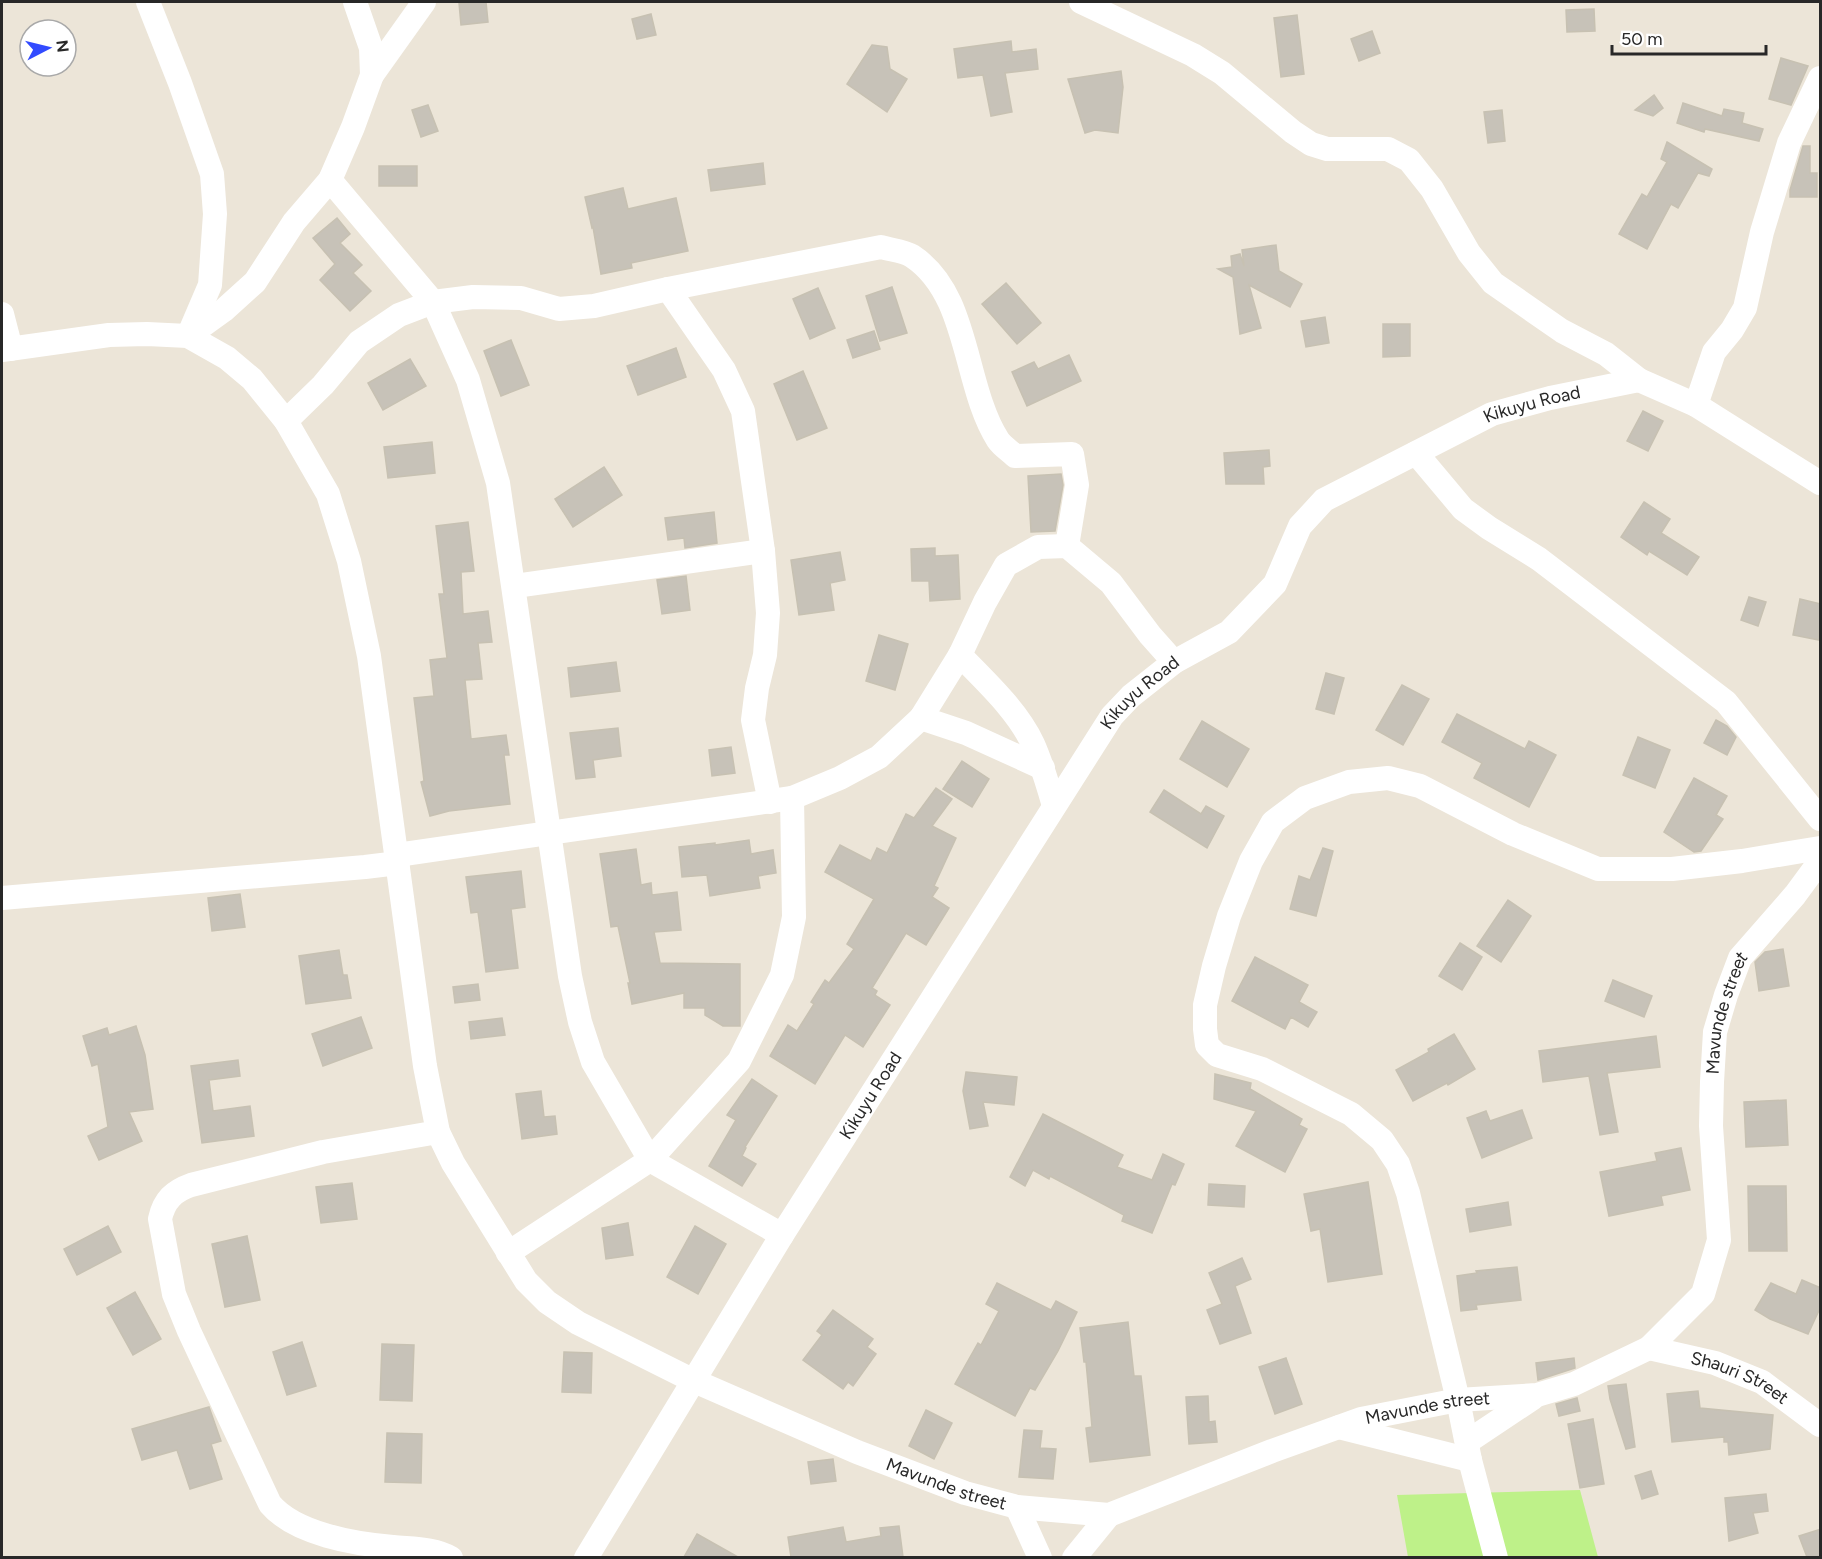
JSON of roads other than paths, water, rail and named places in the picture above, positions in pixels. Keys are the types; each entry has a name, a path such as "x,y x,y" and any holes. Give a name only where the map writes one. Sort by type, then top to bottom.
{"street":[{"path":"148,2 180,82 212,174 215,214 210,285 188,336"},
{"path":"355,2 371,48 372,75"},
{"path":"2,314 6,349 109,335 188,336 224,310 255,282 294,222 330,180 372,75 424,2"},
{"path":"1081,2 1193,55 1222,73 1293,132 1311,144 1327,149 1388,149 1409,160 1432,189 1469,254 1493,283 1562,332 1606,354 1639,380 1696,405 1821,483"},
{"path":"1696,405 1714,352 1732,330 1745,308 1762,232 1789,143 1821,78"},
{"path":"330,180 433,302 468,380 498,483 515,586 570,976 580,1022 594,1062 650,1160 782,1235"},
{"path":"286,421 323,385 359,342 399,315 433,302 473,297 521,298 559,309 594,306 881,247 911,255 936,278 947,295 985,410 999,441 1015,456 1072,453 1077,485 1067,546"},
{"path":"508,1254 650,1160 739,1061 782,975 794,917 781,800 753,720 757,688 765,655 768,613 763,551 743,411 724,370 668,289"},
{"name":"Mavunde street","path":"188,336 227,358 252,379 286,421 328,494 349,561 369,657 425,1066 438,1132 453,1163 526,1281 547,1302 578,1323 692,1380 857,1452 965,1493 1017,1507 1110,1515 1272,1451 1361,1419 1458,1400 1538,1395 1574,1384 1649,1348 1703,1294 1719,1240 1711,1126 1712,1082 1715,1032 1726,995 1740,958 1795,896 1821,861"},
{"name":"Kikuyu Road","path":"586,1557 782,1235 1112,716 1131,696 1174,662 1229,632 1275,584 1300,526 1324,500 1492,414 1550,398 1639,380"},
{"path":"1416,453 1463,509 1539,559 1726,702 1821,819"},
{"path":"2,898 364,867 549,832 781,800 840,778 879,757 921,718 960,655 1006,564 1038,548 1067,546 1111,583 1150,635 1174,662"},
{"path":"515,586 763,551"},
{"path":"960,655 994,690 1020,722 1033,743 1054,806"},
{"path":"921,718 966,733 1043,768"},
{"path":"1497,1557 1468,1451 1458,1400 1408,1193 1398,1164 1382,1140 1351,1114 1262,1069 1216,1055 1207,1045 1205,1005 1214,966 1229,916 1247,872 1273,822 1305,798 1349,783 1388,778 1420,786 1513,834 1599,869 1672,869 1742,861 1821,848"},
{"path":"438,1132 323,1152 191,1185 171,1195 163,1207 160,1218 174,1294 261,1489 278,1514 294,1524 351,1542 424,1550 451,1557"},
{"name":"Shauri Street","path":"1649,1348 1715,1363 1762,1382 1821,1425"},
{"path":"1339,1427 1468,1451 1538,1395"},
{"path":"1017,1507 1040,1557"},
{"path":"1074,1557 1110,1515"}]}
